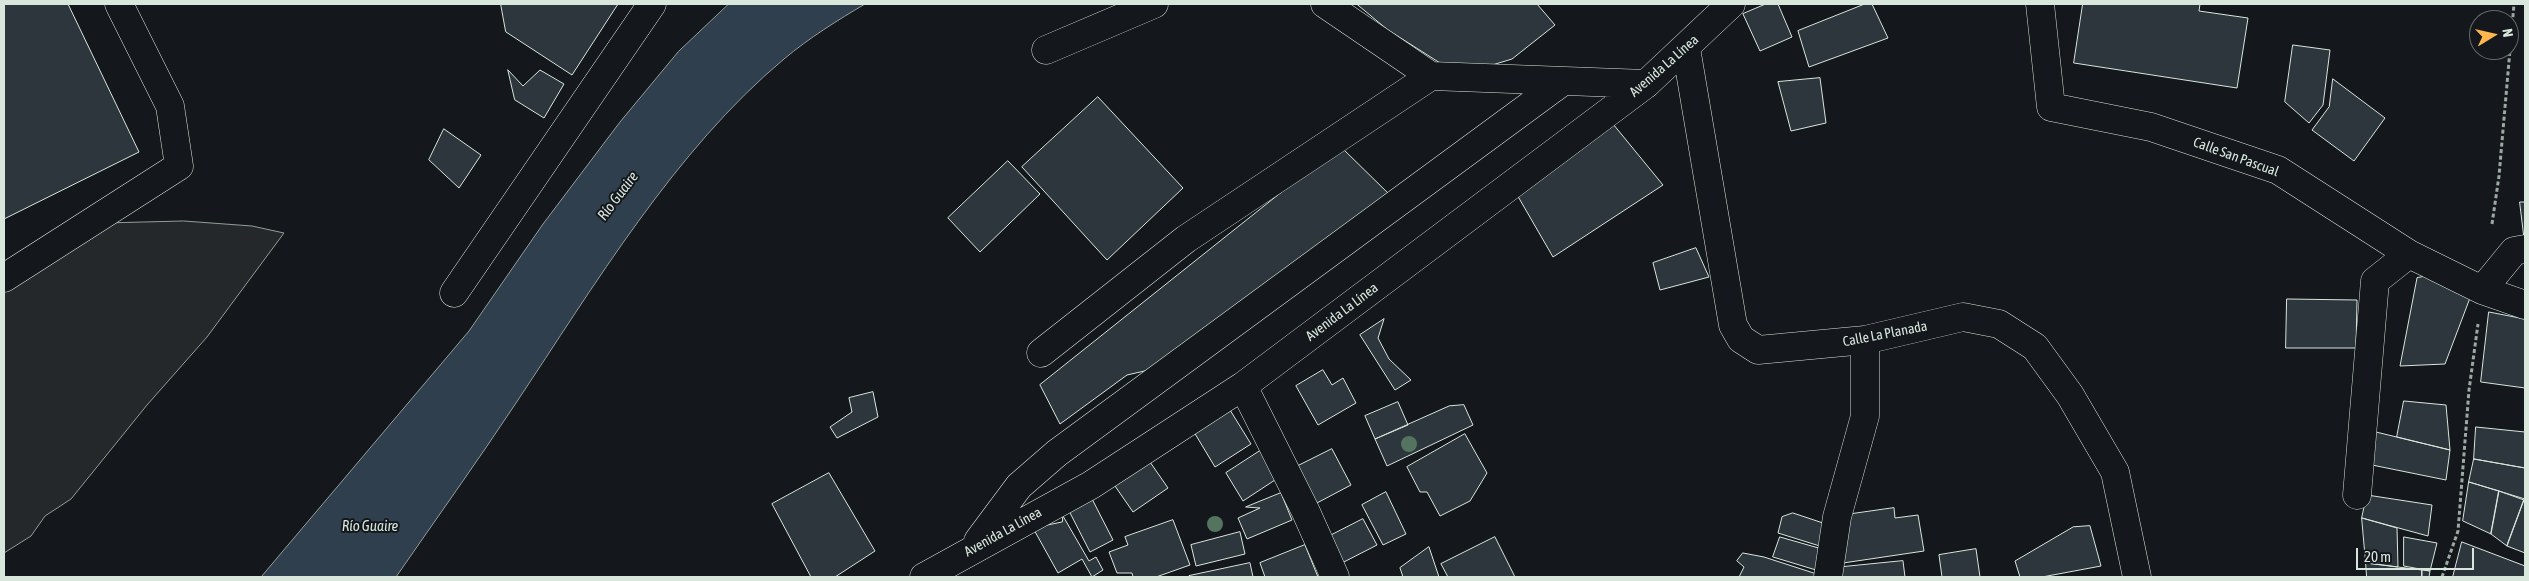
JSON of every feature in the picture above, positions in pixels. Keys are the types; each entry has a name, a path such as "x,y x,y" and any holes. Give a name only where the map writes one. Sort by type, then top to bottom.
{"street":[{"path":"4,278 180,166 170,106 119,4"},
{"path":"454,294 652,4"},
{"path":"1046,50 1154,4"},
{"path":"1325,4 1431,76 1646,84"},
{"name":"Calle San Pascual","path":"2040,4 2051,108 2151,127 2278,170 2409,254 2482,290 2525,305"},
{"name":"Avenida La Línea","path":"924,577 1091,485 1243,386 1646,84 1733,6"},
{"name":"Calle La Planada","path":"1686,48 1733,325 1741,339 1758,350 1865,340 1963,317 1999,324 2035,347 2070,395 2115,472 2137,577"},
{"path":"1041,353 1186,239 1431,76"},
{"path":"973,549 1020,486 1057,453 1562,82"},
{"path":"2482,290 2514,251 2525,249"},
{"path":"2357,495 2375,281 2409,254"},
{"path":"1828,577 1837,517 1865,416 1865,340"},
{"path":"1243,386 1306,512 1335,577"}],"shaded area":[{"path":"184,221 252,226 284,233 207,337 147,405 71,499 45,516 31,536 4,553 4,288 112,223"}],"water":[{"name":"Río Guaire","path":"729,4 865,4 803,44 784,59 744,95 672,177 606,267 501,425 396,577 261,577 469,331 543,224 620,122 678,52"}],"building":[{"path":"4,4 68,4 139,152 4,219"},
{"path":"501,4 618,4 572,75 506,32"},
{"path":"1357,4 1537,4 1555,25 1512,59 1459,75 1388,30"},
{"path":"1766,4 1778,4 1792,37 1760,51 1743,14"},
{"path":"1865,4 1872,4 1888,38 1809,67 1798,31"},
{"path":"2083,4 2200,4 2199,11 2248,18 2237,88 2074,63"},
{"path":"2293,45 2330,50 2323,105 2309,123 2285,102"},
{"path":"508,70 523,86 540,70 564,84 544,118 515,100"},
{"path":"1820,78 1826,123 1791,131 1778,82"},
{"path":"2333,79 2385,118 2354,161 2312,130 2329,107"},
{"path":"1098,97 1183,188 1107,260 1022,167"},
{"path":"1613,124 1663,185 1553,257 1516,193"},
{"path":"444,129 481,155 459,188 429,160"},
{"path":"1340,146 1391,196 1162,367 1127,375 1060,424 1040,385"},
{"path":"1008,161 1040,194 980,252 948,218"},
{"path":"2520,202 2525,202 2525,235 2524,235"},
{"path":"1696,248 1709,277 1660,290 1653,263"},
{"path":"2438,274 2473,290 2445,364 2400,366 2417,278"},
{"path":"2287,299 2357,300 2356,348 2286,348"},
{"path":"2489,312 2525,319 2525,388 2481,382"},
{"path":"1384,319 1378,338 1389,359 1411,380 1395,390 1360,335"},
{"path":"1323,370 1332,385 1343,378 1356,403 1318,425 1296,386"},
{"path":"873,392 878,417 837,438 830,427 852,412 849,398"},
{"path":"2404,401 2446,405 2450,450 2397,437"},
{"path":"1398,402 1408,425 1375,439 1365,416"},
{"path":"1464,405 1473,425 1387,466 1375,439 1449,406"},
{"path":"1230,410 1251,444 1215,467 1194,432"},
{"path":"2476,427 2525,432 2525,468 2474,459"},
{"path":"2376,432 2450,450 2446,480 2372,465"},
{"path":"1465,434 1487,473 1470,501 1440,516 1427,492 1420,492 1407,467"},
{"path":"1263,449 1281,476 1243,501 1226,473"},
{"path":"1332,449 1351,485 1315,504 1296,467"},
{"path":"2474,459 2525,468 2525,499 2469,482"},
{"path":"1150,462 1168,488 1133,512 1115,486"},
{"path":"829,473 875,551 835,577 811,577 772,504"},
{"path":"2469,482 2499,491 2491,534 2463,521"},
{"path":"2499,491 2524,500 2507,546 2491,534"},
{"path":"1386,492 1406,534 1383,545 1362,505"},
{"path":"1089,493 1113,540 1090,552 1066,505"},
{"path":"1281,493 1292,520 1247,539 1238,518 1260,508 1246,507"},
{"path":"2367,495 2432,505 2428,536 2362,518"},
{"path":"2525,500 2525,553 2507,546"},
{"path":"1894,508 1895,518 1918,515 1924,551 1843,563 1845,515"},
{"path":"1793,513 1829,525 1823,547 1778,533 1782,517"},
{"path":"1063,516 1089,561 1096,557 1103,570 1092,577 1082,559 1058,573 1033,528 1062,522"},
{"path":"2362,518 2397,528 2398,567 2366,563"},
{"path":"1363,519 1377,545 1336,566 1322,540"},
{"path":"1173,520 1190,565 1156,577 1133,577 1132,573 1117,573 1109,552 1128,545 1125,537"},
{"path":"2090,526 2101,566 2042,577 2020,577 2015,561 2073,527"},
{"path":"1240,532 1245,554 1196,566 1191,545"},
{"path":"1495,537 1515,577 1448,577 1441,564"},
{"path":"1780,537 1822,549 1816,570 1773,557"},
{"path":"2404,537 2437,543 2430,571 2404,566"},
{"path":"2462,542 2525,566 2525,577 2453,577"},
{"path":"1305,545 1318,577 1265,577 1260,563"},
{"path":"1429,547 1439,577 1403,577 1400,568"},
{"path":"1976,549 1980,577 1942,577 1939,555"},
{"path":"1743,553 1764,557 1826,577 1739,577 1744,567 1737,561"},
{"path":"1903,561 1905,577 1833,577 1833,568"},
{"path":"1250,563 1253,577 1189,577 1189,576"},
{"path":"2366,563 2422,570 2422,577 2367,577"},
{"path":"2422,570 2430,571 2429,577 2422,577"}]}
